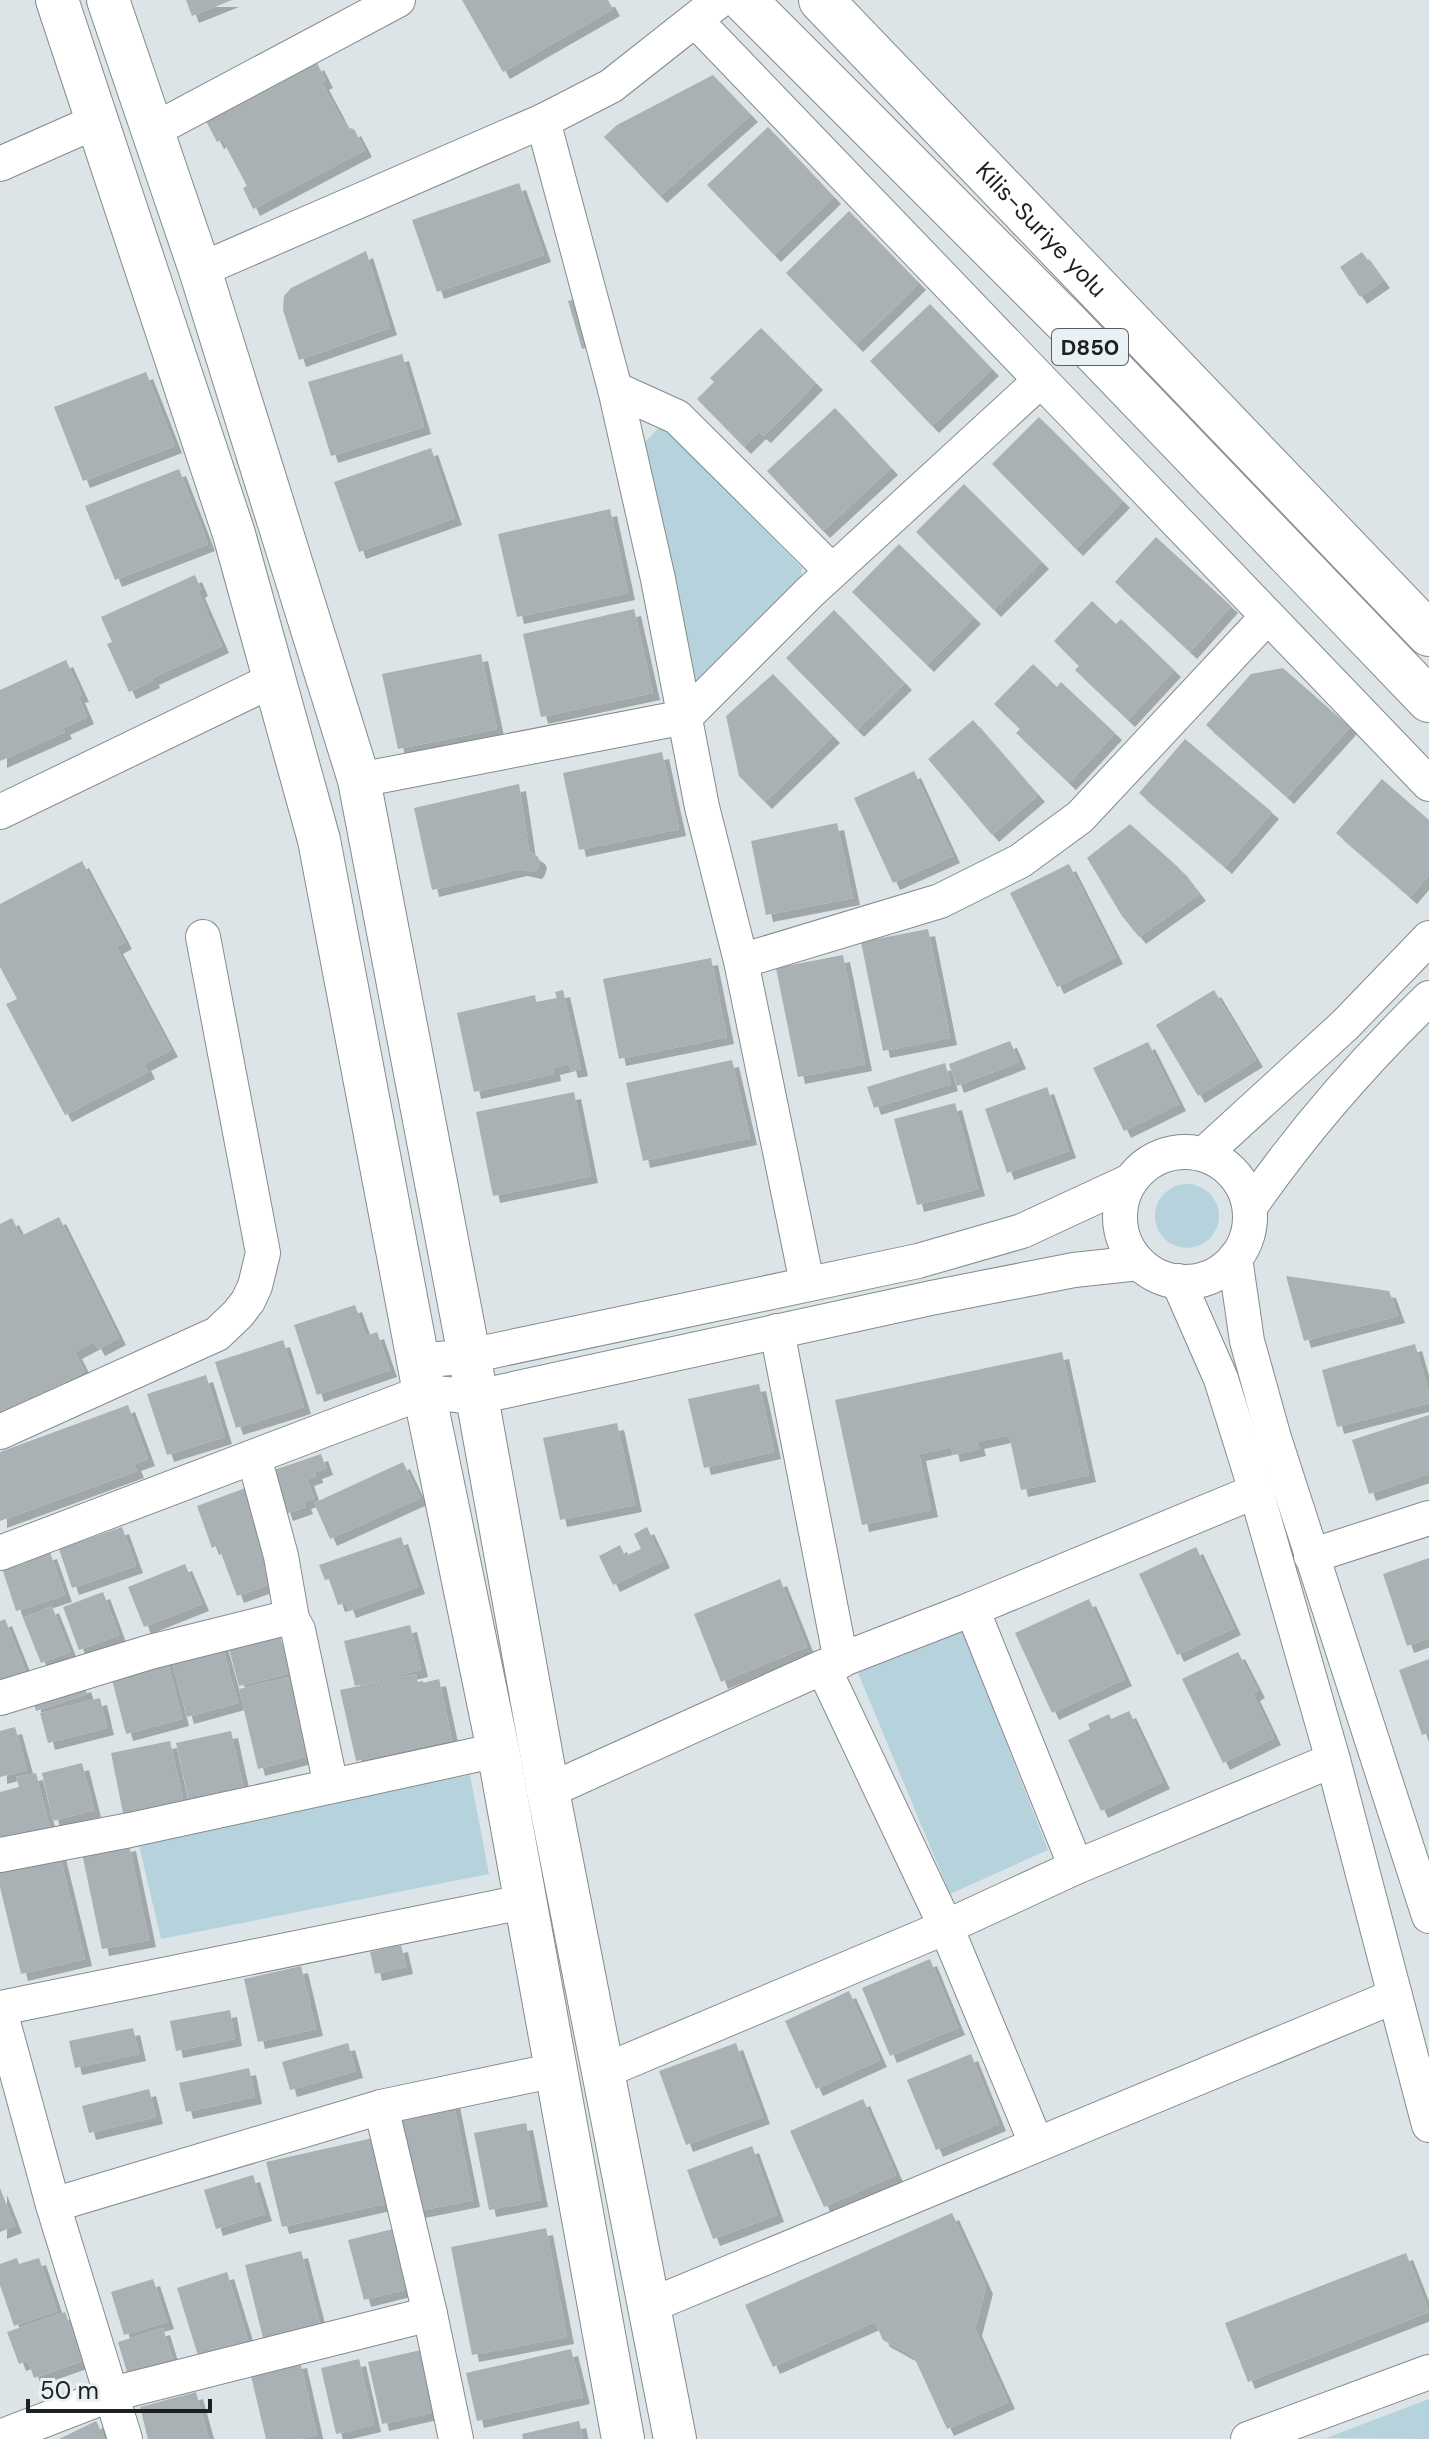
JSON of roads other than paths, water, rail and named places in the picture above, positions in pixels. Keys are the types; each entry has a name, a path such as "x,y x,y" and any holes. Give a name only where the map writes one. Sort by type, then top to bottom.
{"highway":[{"name":"D850","path":"744,0 1068,324 1429,700"},
{"name":"Kilis-Suriye yolu","path":"821,0 1429,634"}],"main road":[{"path":"57,0 234,534 319,840 422,1377 498,1750 523,1902 623,2439"},
{"path":"108,0 200,270 359,780 477,1397 548,1791 675,2439"}],"street":[{"path":"152,131 398,0"},
{"path":"200,270 543,121 611,86 708,10 1040,381 1429,784"},
{"path":"0,164 97,121"},
{"path":"543,121 615,389 658,579 702,807 741,961 807,1283"},
{"path":"359,780 685,717 832,571 1040,381"},
{"path":"615,389 663,408 677,417 832,571"},
{"path":"741,961 940,901 1020,861 1080,817 1267,617"},
{"path":"0,812 275,679"},
{"path":"0,1432 204,1342 238,1314 255,1286 263,1253 203,937"},
{"path":"1204,1154 1345,1025 1429,938"},
{"path":"1250,1207 1287,1152 1429,998"},
{"path":"0,1553 254,1457 469,1356 918,1261 1022,1231 1130,1181 1144,1166 1163,1155 1183,1151 1204,1154 1234,1174 1244,1189 1250,1207 1247,1234 1235,1258 1219,1273 1200,1280 1178,1281 1157,1276 1139,1263 1127,1245 1121,1224 1122,1202 1130,1181"},
{"path":"1235,1258 1247,1341 1311,1556 1429,1916"},
{"path":"422,1377 477,1397 1074,1270 1139,1263"},
{"path":"1178,1281 1221,1379 1256,1491 1333,1760 1429,2125"},
{"path":"777,1331 832,1664 1036,2143"},
{"path":"254,1457 281,1556 292,1619 298,1630 331,1786"},
{"path":"548,1791 832,1664 1256,1491"},
{"path":"1311,1556 1429,1518"},
{"path":"972,1609 1076,1867"},
{"path":"0,1698 150,1652 292,1619"},
{"path":"0,1855 498,1750"},
{"path":"602,2072 946,1927 1076,1867 1333,1760"},
{"path":"125,2439 53,2205 0,2010 523,1902"},
{"path":"649,2306 1395,1996"},
{"path":"53,2205 381,2107 556,2070"},
{"path":"381,2107 456,2439"},
{"path":"0,2437 112,2394 430,2314"},
{"path":"1248,2439 1296,2430 1429,2372"}]}
